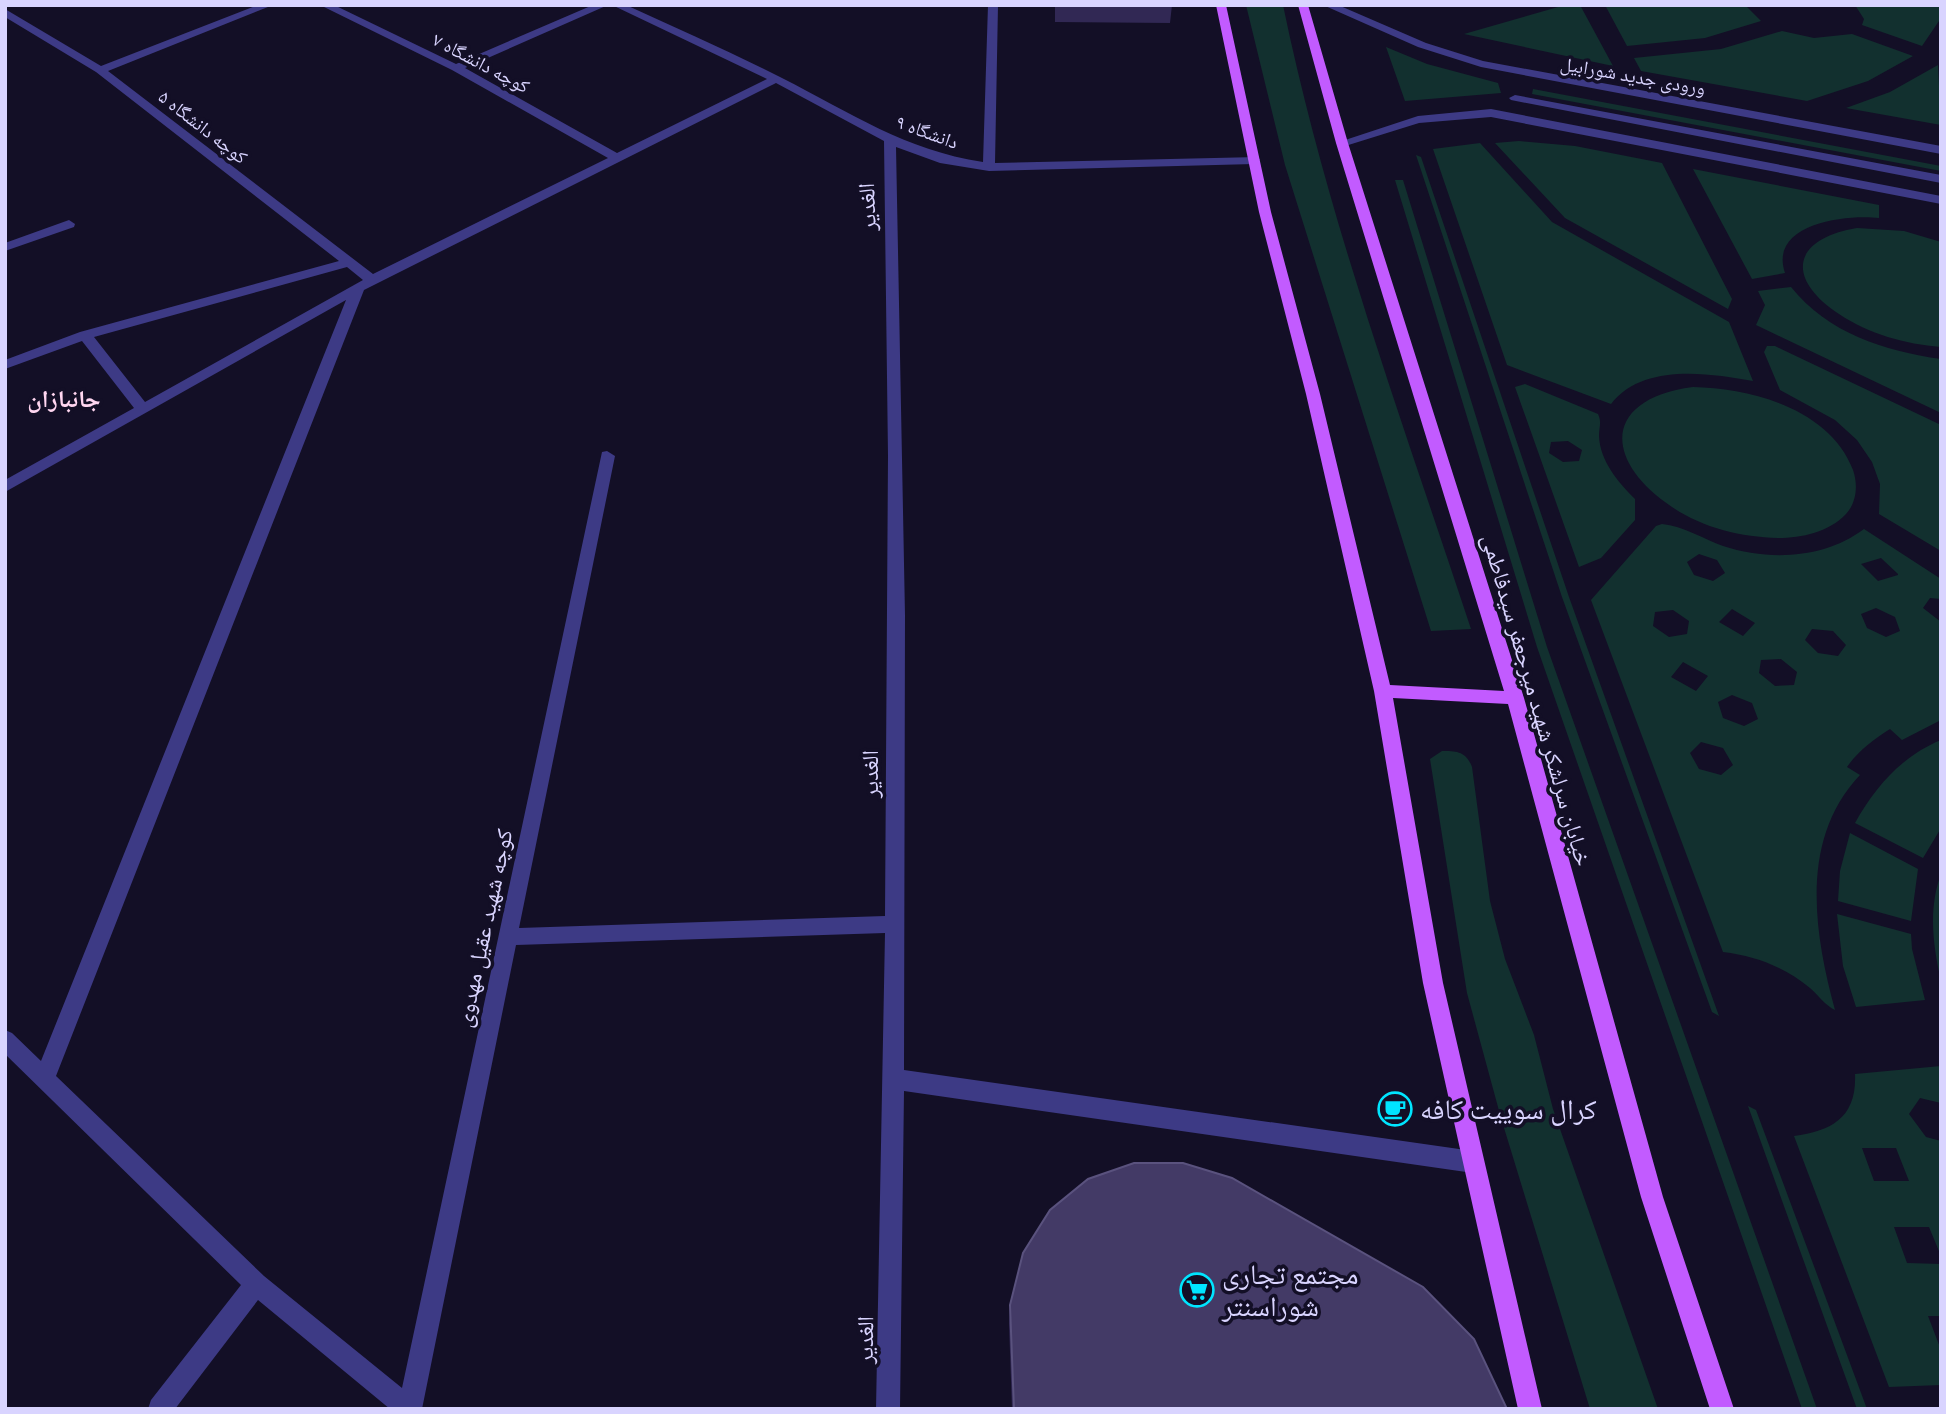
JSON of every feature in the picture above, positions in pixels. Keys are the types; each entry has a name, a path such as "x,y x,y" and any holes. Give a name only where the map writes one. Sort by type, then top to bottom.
{"main road":[{"path":"1221,5 1254,160 1383,691 1433,983 1530,1409"},
{"name":"خیابان سرلشکر شهید میرجعفر سیدفاطمی","path":"1303,5 1342,143 1515,698 1652,1197 1723,1409"},
{"path":"1383,691 1515,698"}],"street":[{"path":"100,70 268,5"},
{"name":"کوچه دانشگاه ۷","path":"325,5 456,68 617,158"},
{"path":"456,68 603,5"},
{"name":"دانشگاه ۹","path":"617,5 776,79 890,138 944,160 989,167 1254,160"},
{"path":"989,167 993,5"},
{"name":"ورودی جدید شورابیل","path":"1328,5 1441,52 1523,73 1941,150"},
{"name":"کوچه دانشگاه ۵","path":"5,12 100,70 349,261 365,284"},
{"path":"1510,117 1523,73"},
{"path":"5,487 365,284 776,79"},
{"path":"1342,143 1418,120 1491,113 1941,200 1940,179 1516,98"},
{"path":"1579,130 1583,111"},
{"path":"1621,138 1625,119"},
{"path":"1665,146 1668,127"},
{"path":"1709,155 1712,135"},
{"name":"الغدیر","path":"888,1409 895,924 894,293 890,138"},
{"path":"1756,164 1758,144"},
{"path":"1801,173 1802,152"},
{"path":"1847,161 1847,181"},
{"path":"1893,170 1893,191"},
{"path":"5,247 69,224"},
{"path":"5,365 85,335 349,261"},
{"path":"45,1078 365,284"},
{"path":"85,335 143,409"},
{"name":"کوچه شهید عقیل مهدوی","path":"410,1409 607,456"},
{"path":"508,937 895,924"},
{"path":"5,1040 256,1284 410,1409"},
{"path":"894,1079 1473,1162"},
{"path":"160,1409 256,1284"}],"green space":[{"path":"1246,5 1283,5 1321,163 1344,242 1471,629 1431,631 1285,165"},
{"path":"1565,5 1580,5 1613,66 1464,34"},
{"path":"1605,5 1745,5 1761,21 1705,38 1627,46"},
{"path":"1855,5 1941,5 1941,18 1922,46 1862,25 1864,19"},
{"path":"1782,31 1814,38 1852,34 1913,56 1868,81 1807,101 1641,71 1634,58 1721,49"},
{"path":"1386,47 1427,64 1498,83 1501,93 1405,101"},
{"path":"1938,65 1941,125 1846,108 1890,92"},
{"path":"1533,89 1941,166 1941,171 1532,94"},
{"path":"1519,141 1575,146 1662,163 1732,299 1728,309 1565,218 1495,143"},
{"path":"1480,143 1552,222 1729,322 1753,381 1697,374 1658,377 1640,382 1624,391 1611,404 1507,365 1433,149"},
{"path":"1416,155 1421,157 1569,597 1719,1016 1712,1012 1562,597"},
{"path":"1693,169 1879,205 1879,218 1848,218 1814,225 1788,243 1783,256 1785,273 1752,279"},
{"path":"1395,180 1403,180 1547,647 1817,1409 1802,1409 1537,647"},
{"path":"1857,228 1904,231 1941,242 1941,347 1901,341 1863,327 1839,314 1810,287 1804,274 1803,262 1809,251 1819,241 1835,233"},
{"path":"1791,287 1822,317 1840,328 1878,345 1941,359 1941,413 1756,325 1765,305 1758,291"},
{"path":"1767,346 1775,346 1941,425 1941,551 1879,514 1880,484 1872,462 1857,440 1835,420 1780,390 1764,352"},
{"path":"1525,384 1598,414 1600,445 1606,462 1635,499 1635,520 1601,558 1579,567 1515,387","holes":["1568,441 1582,450 1579,461 1563,462 1549,453 1551,442"]},
{"path":"1693,387 1716,388 1763,398 1808,417 1826,431 1842,449 1855,475 1854,498 1846,514 1823,530 1806,535 1778,538 1750,536 1696,521 1649,489 1633,471 1624,452 1623,434 1628,418 1642,404 1663,394"},
{"path":"1662,524 1678,527 1741,551 1777,555 1814,552 1848,539 1864,529 1941,579 1941,599 1930,598 1923,608 1941,622 1941,720 1902,740 1890,729 1856,756 1847,767 1860,775 1841,800 1827,828 1820,857 1818,919 1821,950 1835,1010 1810,988 1780,968 1747,956 1723,952 1591,600 1656,526","holes":["1699,554 1717,560 1725,573 1713,581 1694,575 1687,562","1881,558 1898,574 1878,581 1861,564","1876,608 1895,617 1900,631 1886,637 1867,628 1861,614","1732,609 1755,623 1743,636 1719,622","1673,610 1689,621 1687,634 1669,637 1653,626 1655,612","1812,629 1833,631 1846,645 1838,656 1818,653 1805,640","1781,659 1797,672 1794,685 1775,686 1759,673 1761,660","1683,662 1708,676 1696,691 1671,677","1732,695 1752,703 1758,719 1744,726 1723,718 1718,702","1701,742 1723,748 1733,765 1721,775 1699,769 1690,753"]},
{"path":"1941,740 1941,828 1923,858 1855,823 1871,797 1891,774 1914,755"},
{"path":"1442,751 1460,753 1472,767 1490,901 1505,959 1534,1035 1553,1109 1658,1409 1590,1409 1501,1118 1467,993 1430,759"},
{"path":"1850,833 1918,869 1911,921 1838,901 1840,871"},
{"path":"1941,874 1941,981 1933,914"},
{"path":"1837,914 1911,934 1912,949 1925,1000 1856,1007 1843,966"},
{"path":"1941,1066 1941,1103 1920,1098 1909,1114 1926,1137 1941,1141 1941,1256 1929,1227 1894,1227 1907,1263 1941,1264 1941,1316 1928,1316 1941,1350 1941,1385 1889,1387 1794,1136 1831,1126 1840,1119 1852,1101 1855,1074","holes":["1862,1148 1896,1148 1909,1181 1874,1181"]},
{"path":"1748,1106 1756,1110 1867,1409 1857,1409"}],"building":[{"path":"1056,5 1172,5 1172,6"},
{"name":"مجتمع تجاری شوراسنتر","path":"1134,1163 1183,1163 1232,1178 1423,1287 1474,1339 1507,1409 1014,1409 1010,1305 1023,1253 1050,1210 1088,1179"}],"place":[{"name":"کرال سوییت کافه","path":"1395,1109"},
{"name":"مجتمع تجاری شوراسنتر","path":"1197,1290"}],"district":[{"name":"جانبازان","path":"64,399"}]}
